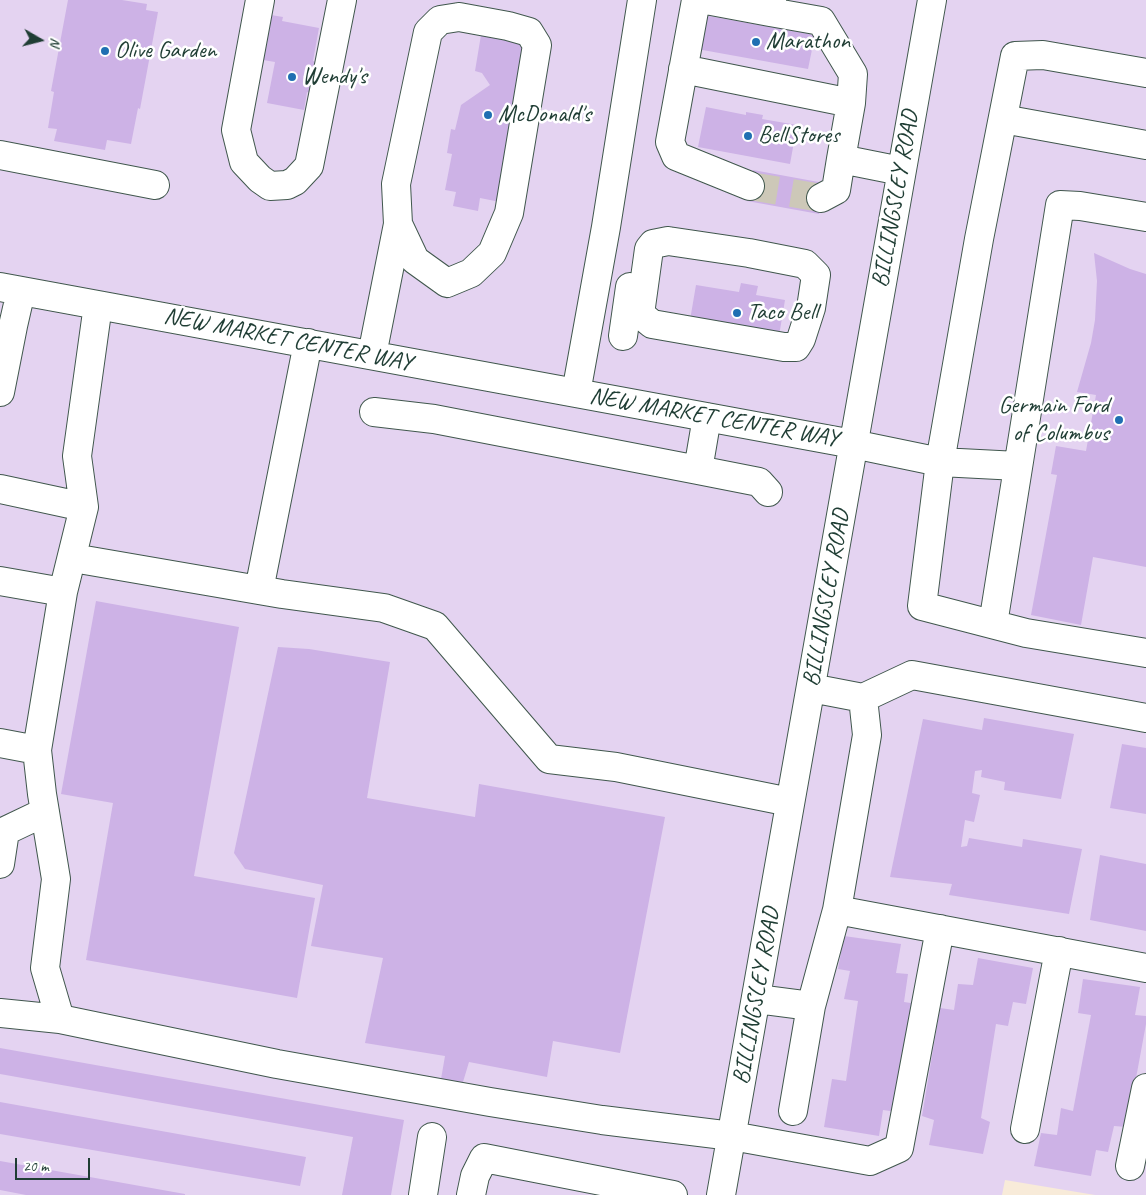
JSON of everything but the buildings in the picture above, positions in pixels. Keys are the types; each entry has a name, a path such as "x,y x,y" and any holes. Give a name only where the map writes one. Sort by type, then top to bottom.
{"street":[{"path":"260,0 236,130 244,162 260,179 270,186 287,185 295,181 308,166 342,0"},
{"name":"NEW MARKET CENTER WAY","path":"576,393 606,227 642,0"},
{"path":"696,0 670,142 676,156 750,186"},
{"path":"706,0 771,6 821,21 853,74 851,103 836,190 821,198"},
{"name":"BILLINGSLEY ROAD","path":"721,1195 932,0"},
{"path":"372,355 398,224 396,184 428,32 440,20 459,17 508,26 528,32 537,45 511,204 492,253 471,273 447,283 415,260 398,224"},
{"path":"1146,74 1043,55 1015,56 979,239 940,462 922,606 1026,633 1146,653"},
{"path":"683,69 851,103"},
{"path":"1003,119 1146,145"},
{"path":"0,155 155,185"},
{"path":"841,159 901,171"},
{"path":"992,624 1060,205 1080,206 1146,217"},
{"path":"630,321 637,238"},
{"path":"668,242 796,262 805,264 816,275 812,308 801,339 796,346 784,347 630,321 649,250 653,244 668,242"},
{"path":"0,392 11,289"},
{"name":"NEW MARKET CENTER WAY","path":"11,289 853,444 940,462 1018,466"},
{"path":"60,1019 45,968 56,879 37,750 63,592 84,508 77,456 98,305"},
{"path":"259,590 308,344"},
{"path":"374,412 434,419 759,482 768,492"},
{"path":"698,470 707,417"},
{"path":"0,489 84,508"},
{"path":"73,558 259,590 384,608 435,626 549,758 616,767 790,802"},
{"path":"0,581 63,592"},
{"path":"811,688 863,698 912,675 1146,718"},
{"path":"794,1111 811,1006 837,910 867,735 863,698"},
{"path":"0,744 37,750"},
{"path":"0,864 3,830 45,812"},
{"path":"837,910 1146,968"},
{"path":"0,1013 60,1019 277,1064 490,1102 602,1120 732,1136 870,1161 899,1148 940,929"},
{"path":"1025,1129 1059,952"},
{"path":"757,999 811,1006"},
{"path":"1130,1166 1146,1088"},
{"path":"423,1195 432,1137"},
{"path":"471,1195 475,1176 484,1158 631,1191 673,1195"}],"shaded area":[{"path":"0,0 1146,0 1146,1195 1095,1195 1005,1180 1002,1195 0,1195"}],"tunnel":[{"path":"750,186 821,198"}],"place":[{"name":"Marathon","path":"756,42"},
{"name":"Olive Garden","path":"105,51"},
{"name":"Wendy's","path":"292,77"},
{"name":"McDonald's","path":"488,115"},
{"name":"BellStores","path":"748,136"},
{"name":"Taco Bell","path":"737,313"},
{"name":"Germain Ford of Columbus","path":"1119,420"}]}
